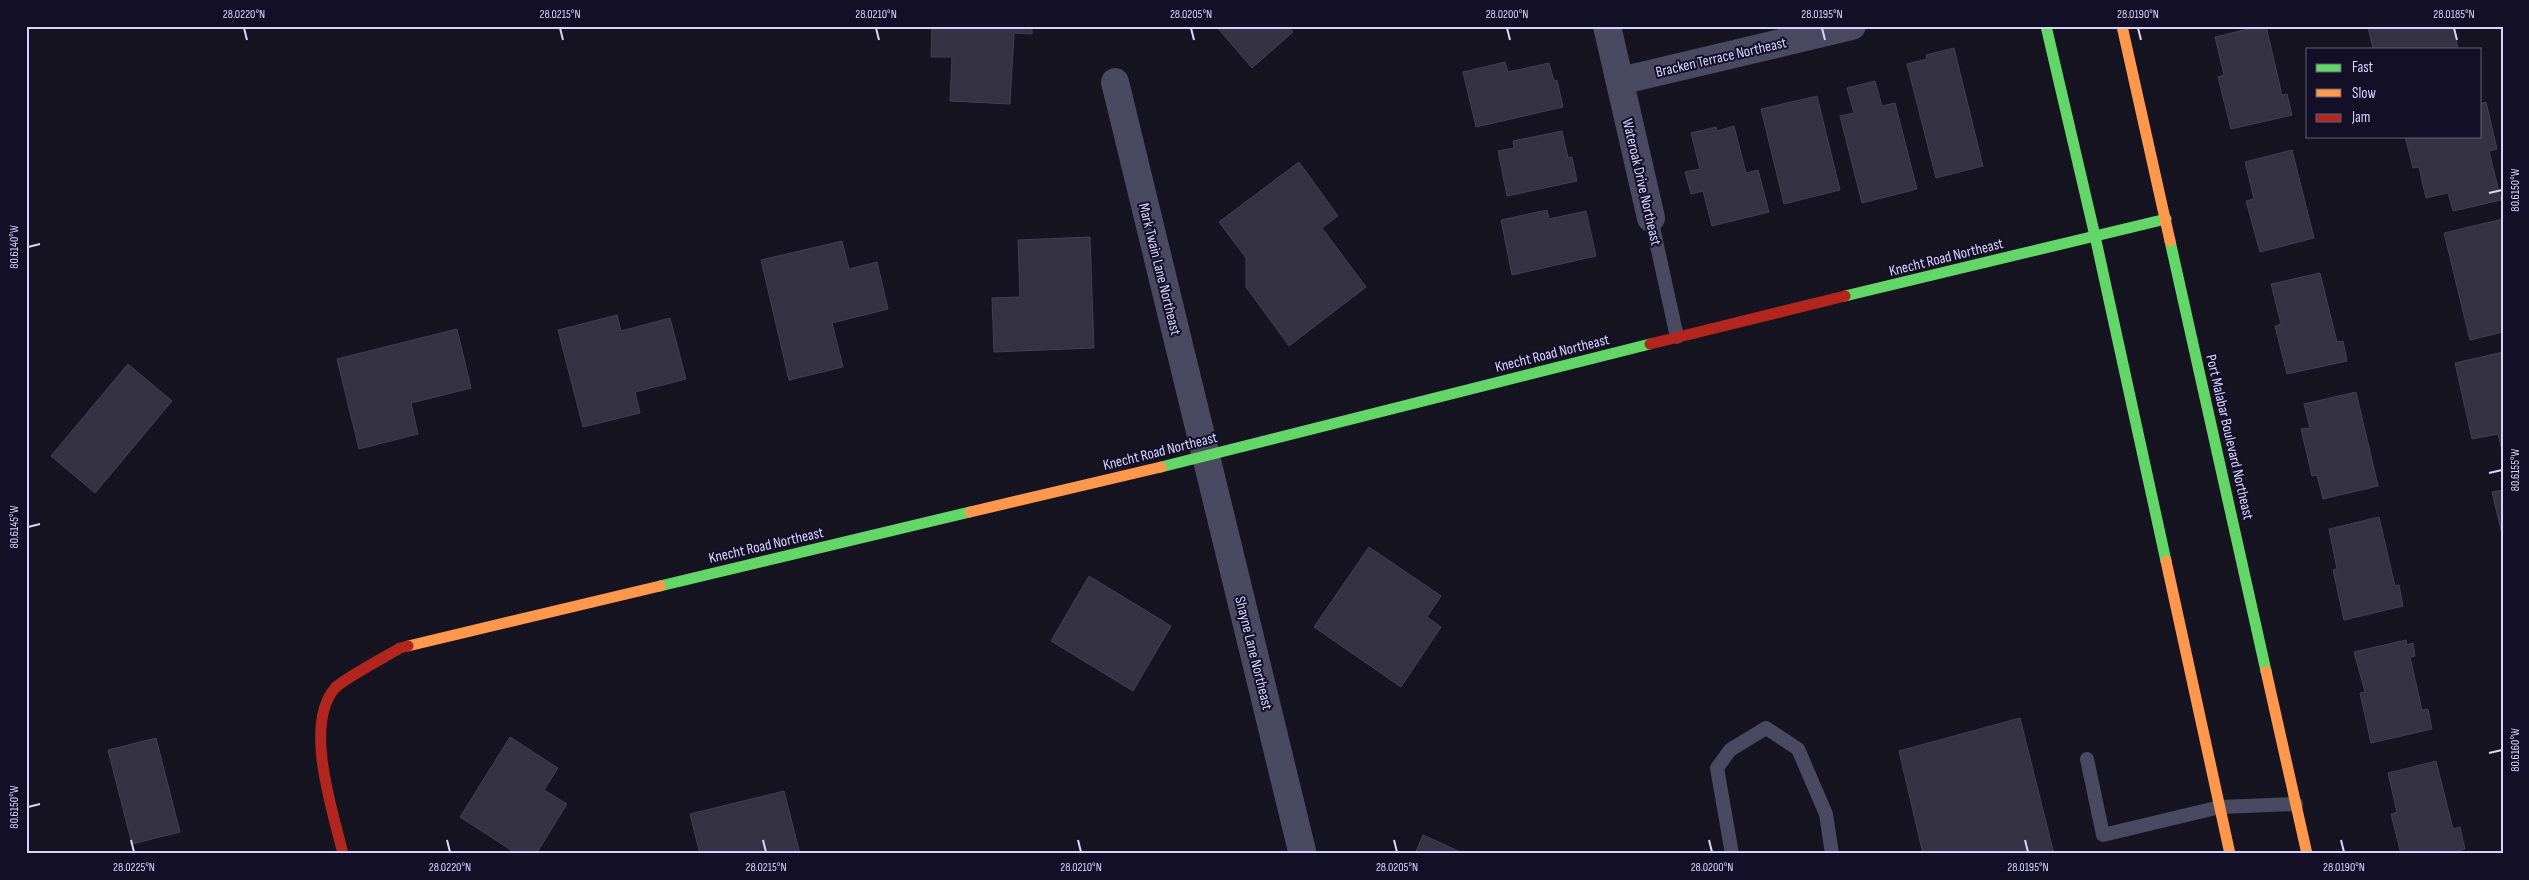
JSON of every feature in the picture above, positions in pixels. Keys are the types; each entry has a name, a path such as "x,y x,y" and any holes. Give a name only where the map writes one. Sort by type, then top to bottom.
{"street":[{"name":"Wateroak Drive Northeast","path":"1607,26 1651,218"},
{"name":"Bracken Terrace Northeast","path":"1620,81 1852,26"},
{"path":"2046,26 2095,236 2230,854"},
{"name":"Port Malabar Boulevard Northeast","path":"2122,26 2307,854"},
{"name":"Mark Twain Lane Northeast","path":"1114,82 1206,456"},
{"name":"Knecht Road Northeast","path":"342,854 321,764 323,706 336,687 400,648 1206,456 1677,337 2166,219"},
{"name":"Shayne Lane Northeast","path":"1206,456 1302,851"}],"lane":[{"name":"Wateroak Drive Northeast","path":"1651,218 1677,337"},
{"path":"1732,854 1717,768 1730,750 1766,728 1798,749 1826,814 1832,854"},
{"path":"2087,759 2103,835 2220,807 2296,804"}],"building":[{"path":"932,26 1032,26 1032,34 1014,33 1010,104 950,101 952,57 931,57"},
{"path":"1216,26 1288,26 1293,32 1252,68"},
{"path":"2266,26 2282,95 2287,94 2292,115 2231,129 2218,77 2224,75 2215,37"},
{"path":"2453,26 2458,48 2373,48 2368,27"},
{"path":"1954,48 1983,166 1936,178 1907,64 1927,59 1926,55"},
{"path":"1505,62 1508,72 1549,63 1554,81 1557,80 1563,107 1476,127 1463,72"},
{"path":"1875,81 1882,106 1895,103 1917,189 1862,203 1840,116 1854,113 1847,88"},
{"path":"1817,96 1840,190 1784,204 1761,109"},
{"path":"2486,102 2497,149 2489,151 2501,200 2453,211 2448,193 2426,198 2419,167 2413,168 2406,138 2482,138 2482,103"},
{"path":"1734,126 1746,173 1758,170 1769,212 1712,226 1703,191 1691,194 1685,172 1700,169 1691,133 1716,127 1717,131"},
{"path":"1562,131 1568,158 1572,157 1577,181 1507,196 1498,151 1514,148 1513,141"},
{"path":"2292,150 2314,238 2260,252 2246,201 2254,199 2245,162"},
{"path":"1299,162 1338,216 1322,228 1366,287 1289,346 1246,287 1246,258 1219,222"},
{"path":"1547,210 1549,219 1586,211 1596,256 1512,275 1501,220"},
{"path":"2503,219 2503,332 2470,340 2444,233"},
{"path":"1090,237 1094,348 994,352 992,298 1020,297 1018,240"},
{"path":"842,241 849,269 877,262 888,309 832,323 843,367 789,380 761,260"},
{"path":"2320,273 2337,342 2343,341 2347,361 2287,374 2275,326 2281,324 2271,284"},
{"path":"617,315 621,331 670,318 686,379 635,392 640,413 583,427 558,330"},
{"path":"457,329 471,388 411,403 418,434 359,449 337,359"},
{"path":"2503,352 2503,455 2498,434 2472,439 2455,363"},
{"path":"128,364 172,401 95,493 51,456"},
{"path":"2356,392 2378,486 2323,499 2317,475 2312,476 2301,429 2310,428 2304,404"},
{"path":"2503,490 2503,538 2492,492"},
{"path":"2379,517 2395,586 2399,585 2403,606 2344,620 2333,570 2337,569 2329,529"},
{"path":"1369,547 1441,596 1427,617 1441,627 1401,687 1314,627"},
{"path":"1089,576 1171,626 1133,691 1051,641"},
{"path":"2406,640 2407,645 2413,643 2415,656 2410,657 2422,710 2428,709 2432,729 2371,743 2360,693 2365,692 2354,652"},
{"path":"2020,718 2054,854 1923,854 1899,751"},
{"path":"510,737 558,768 544,790 567,804 536,854 517,854 460,817"},
{"path":"156,738 180,832 132,844 108,750"},
{"path":"2436,761 2453,829 2460,827 2465,849 2447,854 2401,854 2391,814 2397,812 2388,773"},
{"path":"784,791 800,854 700,854 690,814"},
{"path":"1423,835 1465,854 1415,854"}],"traffic: fast":[{"path":"2046,26 2095,236 2166,561"},
{"path":"1845,296 2166,219"},
{"path":"2170,241 2266,671"},
{"path":"1161,467 1650,344"},
{"path":"660,586 970,512"}],"traffic: slow":[{"path":"2122,26 2170,241"},
{"path":"970,512 1161,467"},
{"path":"2166,561 2230,854"},
{"path":"408,646 660,586"},
{"path":"2266,671 2307,854"}],"traffic: jam":[{"path":"1650,344 1845,296"},
{"path":"343,854 323,769 321,724 326,704 335,688 340,684 400,648 408,646"}]}
